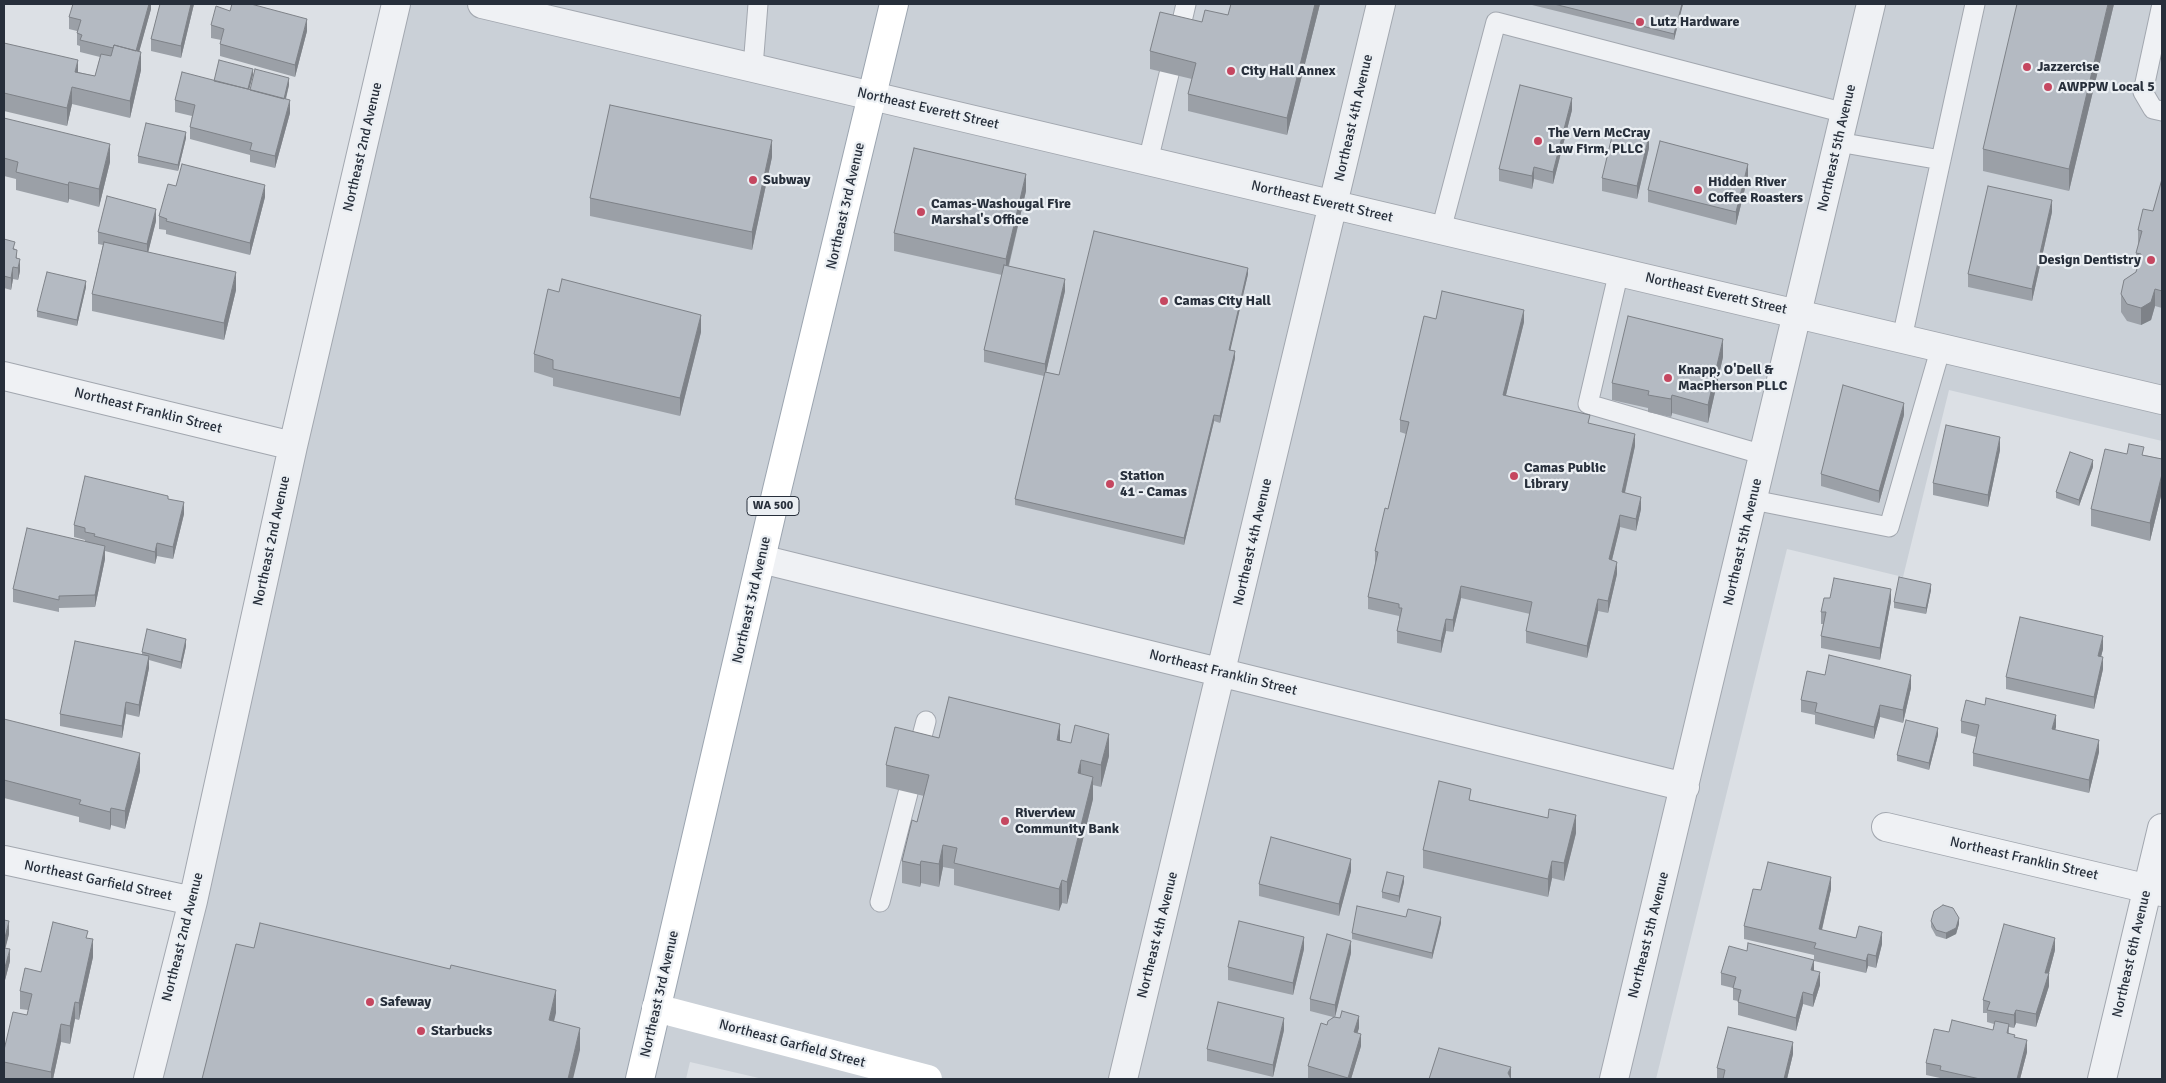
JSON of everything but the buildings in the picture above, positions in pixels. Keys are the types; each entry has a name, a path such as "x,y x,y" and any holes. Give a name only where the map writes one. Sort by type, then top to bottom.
{"main road":[{"name":"Northeast 3rd Avenue","path":"640,1079 761,559 894,4"},
{"name":"Northeast Garfield Street","path":"656,1008 928,1079"}],"street":[{"name":"Northeast 2nd Avenue","path":"148,1079 193,901 293,446 396,4"},
{"name":"Northeast Everett Street","path":"482,4 532,10 872,96 2162,400"},
{"name":"Northeast 4th Avenue","path":"1123,1079 1222,673 1381,4"},
{"name":"Northeast 5th Avenue","path":"1614,1079 1872,4"},
{"name":"Northeast Franklin Street","path":"4,376 293,446"},
{"name":"Northeast Franklin Street","path":"761,559 1685,787"},
{"name":"Northeast Franklin Street","path":"1886,827 2155,890"},
{"name":"Northeast 6th Avenue","path":"2102,1079 2155,890 2162,828"},
{"name":"Northeast Garfield Street","path":"4,860 193,901"}],"lane":[{"path":"753,67 758,4"},
{"path":"1179,34 1186,4"},
{"path":"1902,338 1975,4"},
{"path":"2162,4 2143,92 2153,109 2162,111"},
{"path":"1441,230 1496,22 1845,113"},
{"path":"1148,161 1169,74"},
{"path":"1838,142 1941,160"},
{"path":"1619,271 1588,404 1764,455"},
{"path":"1753,500 1889,527 1941,347"},
{"path":"917,755 926,721"},
{"path":"880,902 908,793"}],"shaded area":[{"path":"404,4 2162,4 2162,441 1949,390 1903,577 1787,549 1656,1079 763,1079 690,1062 686,1079 146,1079"}],"place":[{"name":"Lutz Hardware","path":"1640,22"},
{"name":"Jazzercise","path":"2027,67"},
{"name":"City Hall Annex","path":"1231,71"},
{"name":"AWPPW Local 5","path":"2048,87"},
{"name":"The Vern McCray Law Firm, PLLC","path":"1538,141"},
{"name":"Subway","path":"753,180"},
{"name":"Hidden River Coffee Roasters","path":"1698,190"},
{"name":"Camas-Washougal Fire Marshal's Office","path":"921,212"},
{"name":"Design Dentistry","path":"2151,260"},
{"name":"Camas City Hall","path":"1164,301"},
{"name":"Knapp, O'Dell & MacPherson PLLC","path":"1668,378"},
{"name":"Camas Public Library","path":"1514,476"},
{"name":"Station 41 - Camas","path":"1110,484"},
{"name":"Riverview Community Bank","path":"1005,821"},
{"name":"Safeway","path":"370,1002"},
{"name":"Starbucks","path":"421,1031"}]}
